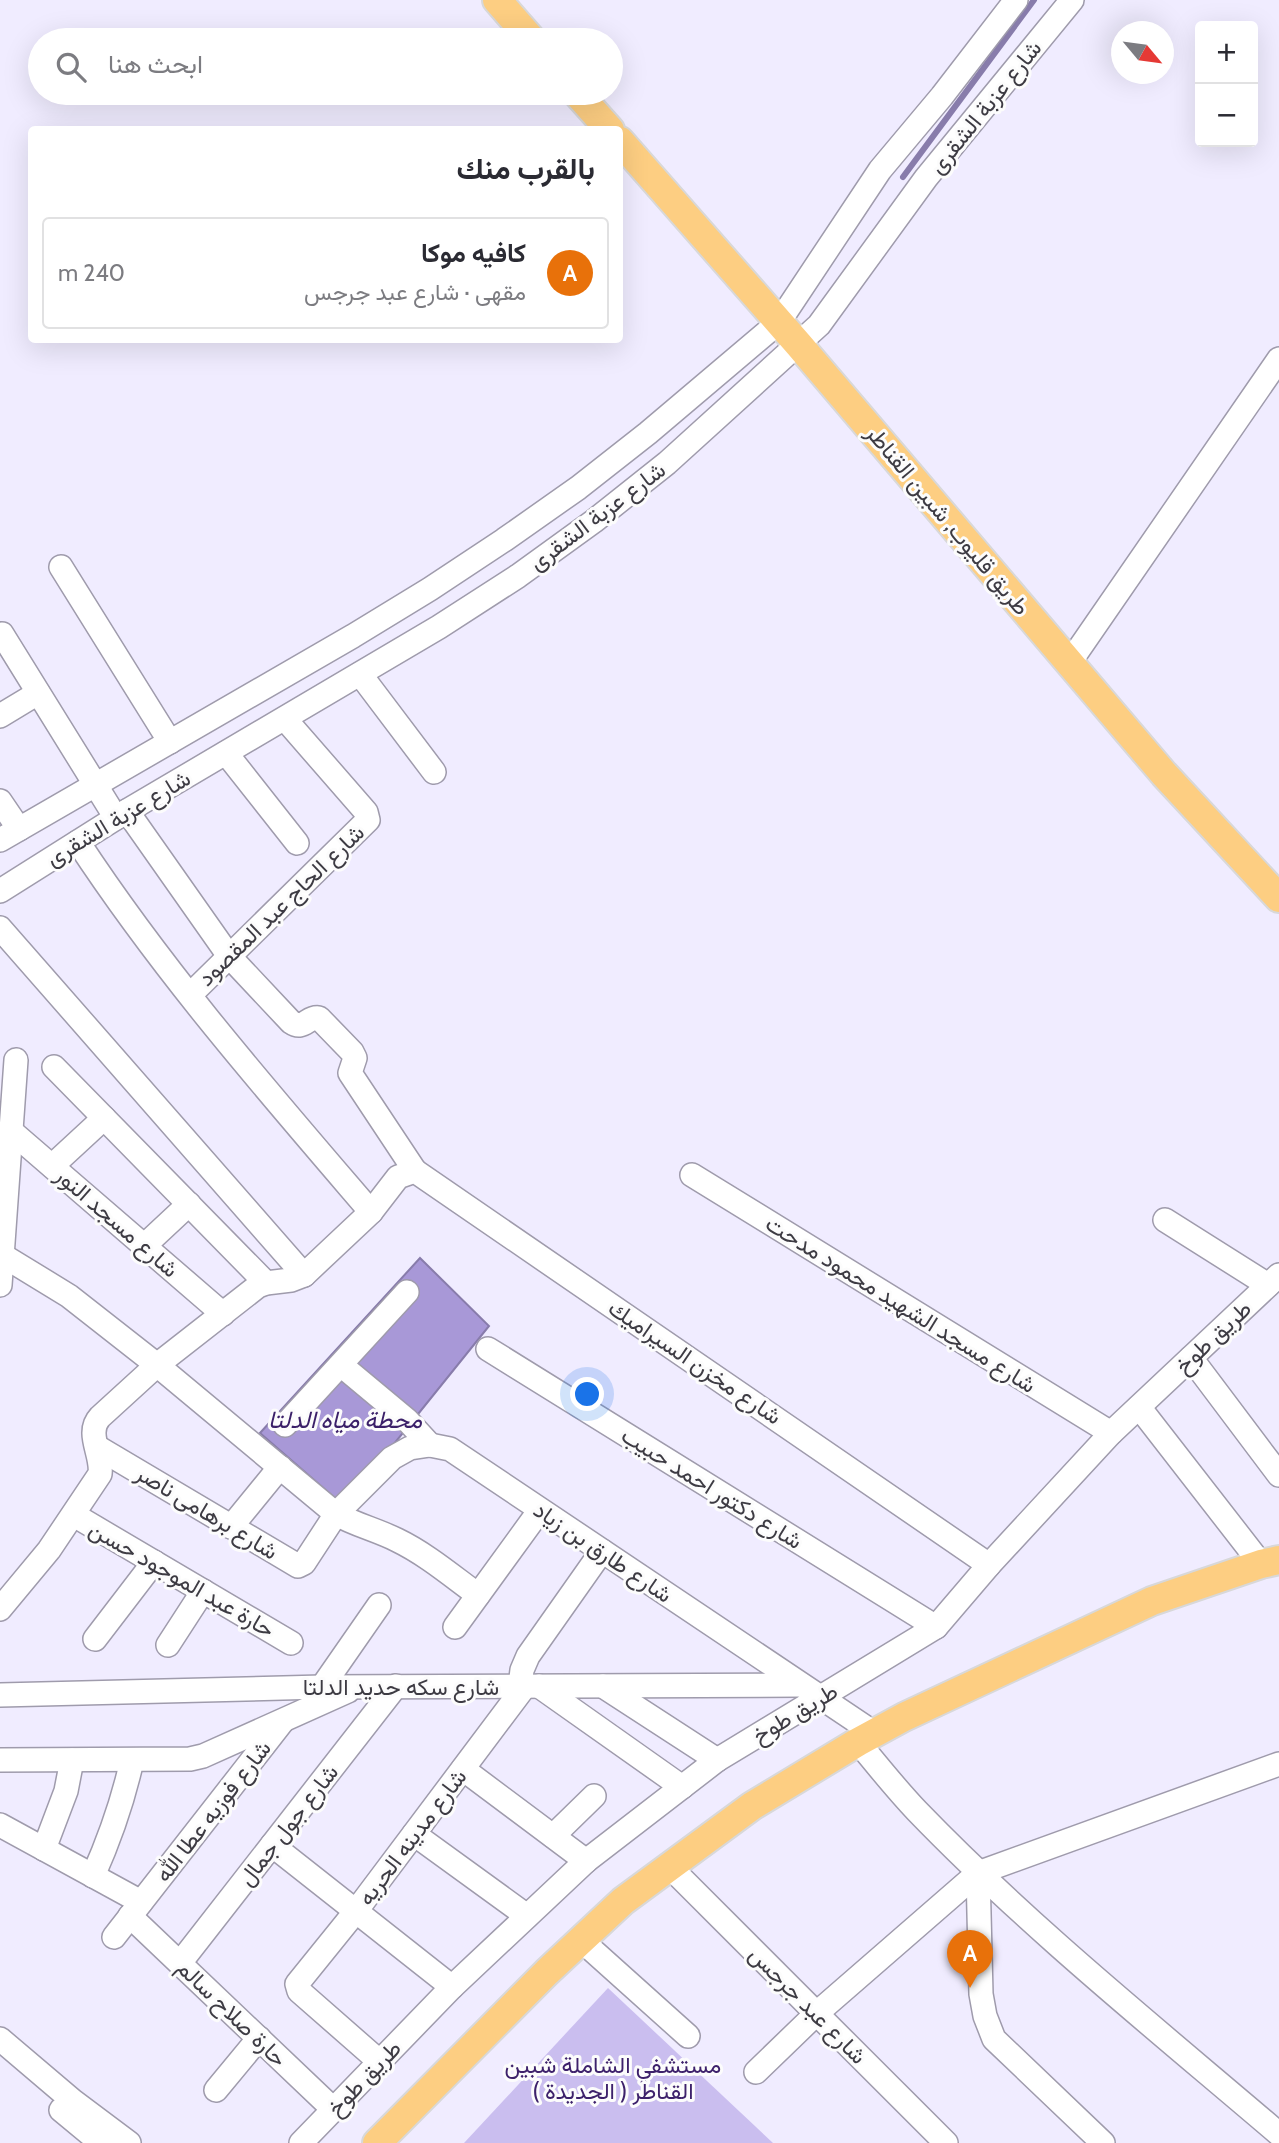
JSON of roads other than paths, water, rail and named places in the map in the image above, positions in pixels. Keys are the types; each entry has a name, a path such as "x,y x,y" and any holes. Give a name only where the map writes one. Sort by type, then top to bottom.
{"main road":[{"path":"497,0 522,28"},
{"path":"588,105 606,126"},
{"name":"طريق قليوب, شبين القناطر","path":"623,144 799,345 1164,774 1279,898"},
{"path":"377,2143 581,1940 624,1901 752,1806 904,1717 1152,1601 1270,1562"}],"street":[{"name":"شارع عزبة الشقرى","path":"9,835 430,589 578,488 648,433 779,322 880,170 942,96 1016,0"},
{"name":"شارع عزبة الشقرى","path":"0,891 122,815 439,627 518,576 594,521 667,463 799,345 836,304 920,187 1072,0"},
{"path":"1070,662 1279,359"},
{"path":"61,567 170,742"},
{"path":"0,1609 49,1550 100,1474 101,1465 93,1432 96,1421 157,1366 258,1286 304,1275 407,1174 350,1073 355,1058 352,1052 319,1018 299,1026 291,1022 229,956 122,815 95,785 2,634"},
{"path":"360,674 434,772"},
{"path":"0,716 38,693"},
{"name":"شارع الحاج عبد المقصود","path":"190,995 368,820 366,812 285,719"},
{"path":"226,753 297,843"},
{"path":"0,802 9,835"},
{"path":"78,842 108,889 190,995 371,1212"},
{"path":"0,928 304,1275"},
{"path":"0,1285 16,1059"},
{"path":"54,1067 266,1283"},
{"path":"52,1166 104,1118"},
{"name":"شارع مسجد النور","path":"11,1131 223,1314"},
{"name":"شارع مخزن السيراميك","path":"407,1174 989,1565"},
{"name":"شارع مسجد الشهيد محمود مدحت","path":"692,1175 1111,1433"},
{"path":"144,1246 189,1204"},
{"path":"1165,1220 1273,1280"},
{"path":"2,1255 69,1296 336,1514 410,1546 478,1595"},
{"name":"طريق طوخ","path":"300,2143 452,1987 586,1861 811,1692 936,1627 989,1565 1111,1433 1273,1280"},
{"path":"285,1425 407,1292"},
{"name":"شارع دكتور احمد حبيب","path":"488,1349 936,1627"},
{"path":"1191,1358 1279,1475"},
{"path":"341,1365 407,1420 430,1445"},
{"path":"1139,1407 1270,1562"},
{"path":"336,1514 392,1458 410,1448 430,1445"},
{"name":"شارع طارق بن زياد","path":"430,1445 450,1449 811,1692 866,1737 914,1808 978,1873 1057,1945 1279,2134"},
{"name":"شارع برهامى ناصر","path":"97,1447 298,1566 304,1563 336,1514"},
{"path":"231,1527 280,1467"},
{"path":"455,1627 540,1510"},
{"name":"حارة عبد الموجود حسن","path":"74,1515 291,1643"},
{"name":"شارع مدينه الحريه","path":"380,2062 297,1987 528,1686 522,1670 528,1656 602,1551"},
{"path":"95,1639 154,1562"},
{"path":"167,1645 203,1591"},
{"path":"321,1687 379,1605"},
{"path":"0,1760 190,1759 203,1756 357,1686"},
{"name":"شارع سكه حديد الدلتا","path":"0,1695 357,1686 603,1686 811,1692"},
{"name":"شارع جول جمال","path":"180,1963 396,1686"},
{"path":"528,1686 682,1787"},
{"path":"603,1686 717,1760"},
{"name":"شارع فوزيه عطا الله","path":"114,1937 284,1720"},
{"path":"44,1849 66,1791 72,1760"},
{"path":"93,1876 110,1839 132,1760"},
{"path":"755,2072 817,2013 978,1873 1279,1764"},
{"path":"463,1769 586,1861"},
{"path":"553,1836 594,1796"},
{"name":"حارة صلاح سالم","path":"0,1825 93,1876 136,1909 180,1963 334,2110"},
{"path":"414,1834 527,1916"},
{"path":"272,1845 452,1987"},
{"name":"شارع عبد جرجس","path":"669,1866 946,2143"},
{"path":"978,1873 981,1994 985,2016 994,2039 1103,2143"},
{"path":"581,1940 688,2036"},
{"path":"216,2090 258,2038"},
{"path":"0,2039 73,2101 129,2143"},
{"path":"0,2059 101,2143"}],"water":[{"name":"محطة مياه الدلتا","path":"420,1258 489,1326 344,1506 260,1433"}],"waterway":[{"path":"903,177 1034,0"}],"place":[{"name":"كافيه موكا","path":"970,1988"}],"park label":[{"name":"مستشفي الشاملة شبين القناطر ( الجديدة )","path":"613,2078"}]}
